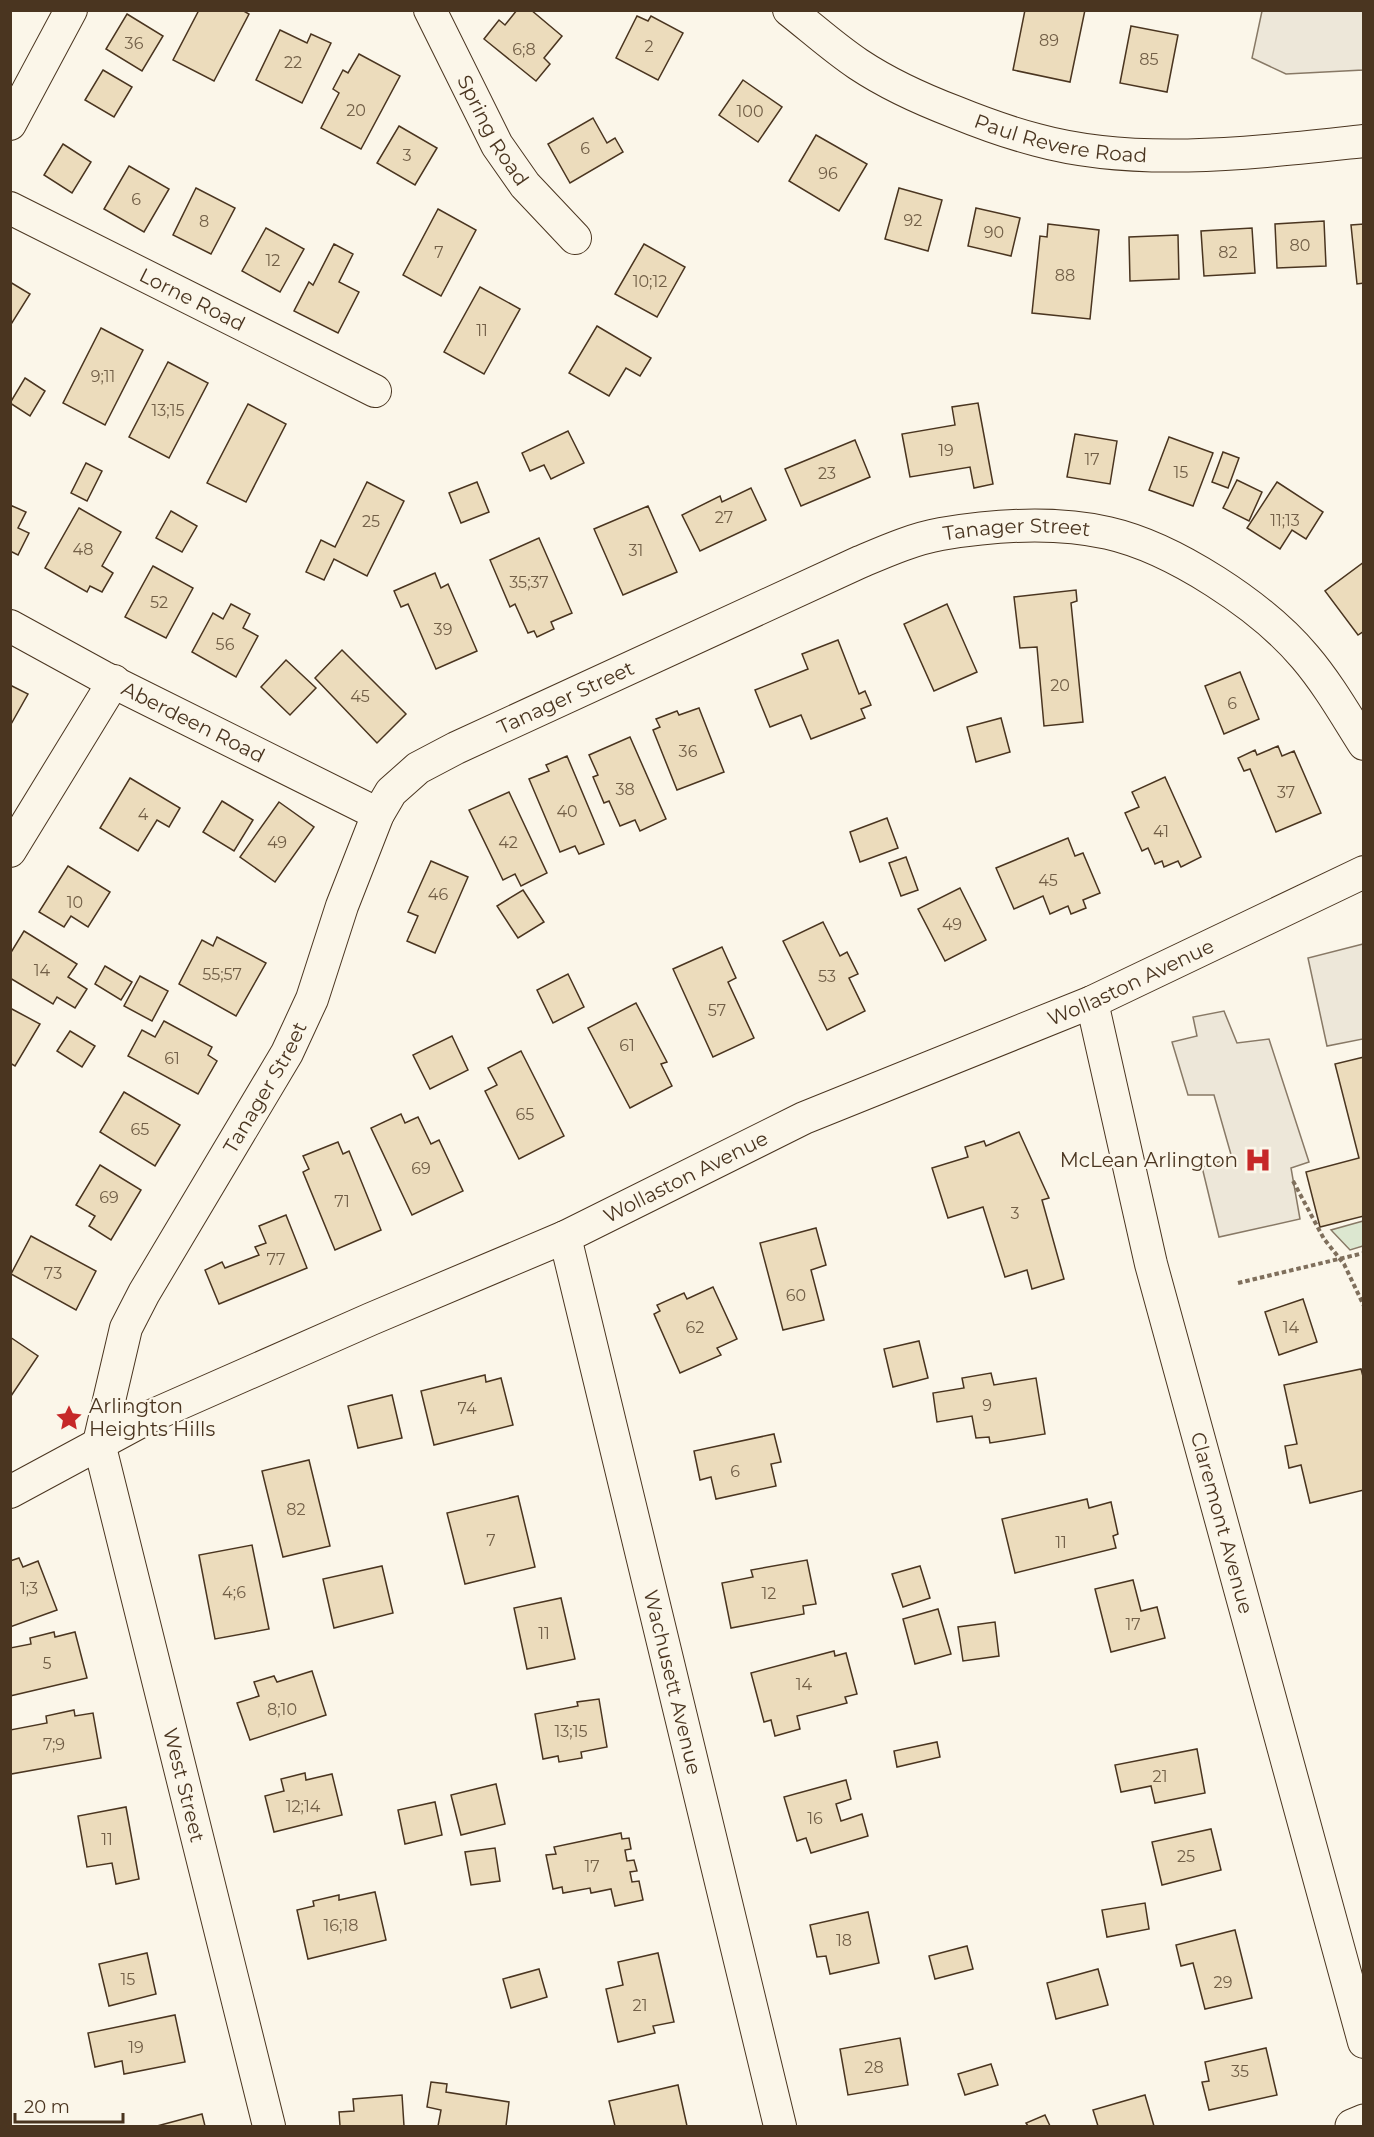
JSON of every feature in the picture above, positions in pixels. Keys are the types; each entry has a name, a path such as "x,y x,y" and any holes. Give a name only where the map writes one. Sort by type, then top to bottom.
{"street":[{"path":"10,124 71,10"},
{"name":"Spring Road","path":"430,10 497,145 525,186 575,238"},
{"name":"Paul Revere Road","path":"789,10 857,63 912,95 980,122 1039,141 1103,152 1177,156 1246,153 1364,141"},
{"name":"Lorne Road","path":"10,208 375,391"},
{"name":"Tanager Street","path":"99,1443 126,1328 144,1293 281,1063 300,1027 324,969 346,896 378,814 391,792 418,768 456,747 904,544 940,534 1031,526 1074,528 1109,533 1140,543 1188,566 1235,594 1304,656 1333,694 1364,744"},
{"name":"Aberdeen Road","path":"10,626 378,814"},
{"path":"10,851 114,681"},
{"name":"Wollaston Avenue","path":"10,1492 149,1417 565,1237 804,1118 1092,1002 1364,872"},
{"name":"Claremont Avenue","path":"1092,1002 1151,1264 1364,2042"},
{"name":"Wachusett Avenue","path":"565,1237 780,2127"},
{"name":"West Street","path":"99,1443 269,2127"},
{"path":"1352,2127 1364,2121"}],"path":[{"path":"1293,1181 1324,1239 1340,1259 1364,1306"},
{"path":"1238,1283 1364,1253"}],"green space":[{"path":"1363,1221 1363,1246 1350,1250 1331,1230"}],"shaded area":[{"path":"1262,11 1363,11 1363,70 1286,74 1252,58"},
{"path":"1363,944 1363,1039 1327,1046 1308,958"},
{"path":"1224,1011 1237,1043 1269,1039 1309,1162 1291,1168 1300,1219 1219,1237 1202,1167 1232,1158 1214,1095 1188,1095 1172,1042 1197,1036 1193,1017"}],"building":[{"path":"199,10 242,10 249,14 214,81 173,60"},
{"path":"517,10 531,10 562,36 544,58 550,64 536,81 484,39 499,20 505,25"},
{"path":"1025,10 1085,10 1070,82 1013,70"},
{"path":"127,14 163,36 142,71 106,49"},
{"path":"637,16 648,21 651,16 683,33 658,80 616,58"},
{"path":"1131,26 1178,35 1167,92 1120,83"},
{"path":"280,30 307,43 311,34 331,43 302,103 256,80"},
{"path":"359,54 400,76 361,149 321,128 339,93 333,89 343,70 348,73"},
{"path":"103,70 132,87 114,117 85,100"},
{"path":"743,80 782,107 758,142 719,115"},
{"path":"593,118 607,143 615,138 623,152 570,183 548,144"},
{"path":"399,126 437,148 415,185 377,163"},
{"path":"816,135 867,164 839,211 789,181"},
{"path":"63,144 91,162 72,193 44,175"},
{"path":"129,166 169,189 144,232 104,209"},
{"path":"196,188 235,208 211,254 173,235"},
{"path":"899,188 942,200 928,251 885,239"},
{"path":"976,208 1020,218 1011,256 968,246"},
{"path":"438,209 476,230 441,296 403,275"},
{"path":"1324,221 1326,266 1277,268 1275,224"},
{"path":"1048,224 1099,230 1090,319 1032,313 1040,236 1047,237"},
{"path":"1364,224 1364,283 1357,284 1351,225"},
{"path":"266,228 304,249 280,292 242,271"},
{"path":"1252,228 1255,273 1204,276 1201,231"},
{"path":"1178,235 1179,279 1130,281 1129,237"},
{"path":"334,244 353,254 339,282 359,292 338,333 294,311 309,282 313,285"},
{"path":"644,244 685,267 657,317 615,294"},
{"path":"10,282 30,294 10,326"},
{"path":"480,287 520,309 484,374 444,352"},
{"path":"597,326 651,358 640,376 626,368 609,396 569,373"},
{"path":"101,328 143,350 105,425 63,403"},
{"path":"168,362 208,383 169,458 129,437"},
{"path":"25,378 45,391 30,416 10,403"},
{"path":"978,403 993,484 974,488 970,467 910,477 902,434 955,425 952,407"},
{"path":"248,404 286,424 246,502 207,483"},
{"path":"568,431 584,463 551,479 544,465 530,471 522,453"},
{"path":"1075,434 1117,441 1110,484 1067,477"},
{"path":"1169,437 1213,453 1193,506 1149,490"},
{"path":"855,440 870,477 801,506 785,469"},
{"path":"1223,452 1239,458 1228,488 1212,482"},
{"path":"86,463 102,471 87,501 71,493"},
{"path":"1237,480 1262,492 1249,521 1223,508"},
{"path":"367,482 404,501 367,576 334,559 324,580 306,572 321,540 335,547"},
{"path":"477,482 489,512 461,523 449,493"},
{"path":"1277,482 1323,512 1306,539 1292,530 1280,549 1247,528"},
{"path":"751,488 766,520 700,551 682,515 720,496 722,502"},
{"path":"10,505 26,512 18,528 29,533 18,555 10,551"},
{"path":"648,506 677,572 623,595 594,529"},
{"path":"79,508 121,532 102,566 113,573 102,592 90,586 87,592 45,568"},
{"path":"171,511 197,526 182,552 156,538"},
{"path":"539,538 572,613 551,622 554,629 537,637 534,631 528,633 515,604 510,607 490,560"},
{"path":"1364,562 1364,631 1358,635 1325,591"},
{"path":"153,566 193,588 166,638 125,617"},
{"path":"435,573 441,588 448,584 477,651 436,669 408,604 401,607 394,591"},
{"path":"1076,590 1077,601 1071,603 1083,722 1044,726 1037,647 1020,648 1014,597"},
{"path":"231,604 250,614 243,628 258,636 236,677 192,652 213,613 223,619"},
{"path":"947,604 977,672 934,691 904,624"},
{"path":"838,640 859,694 865,691 871,705 861,709 865,718 811,739 801,715 770,727 755,690 808,669 802,654"},
{"path":"342,650 406,714 377,743 315,678"},
{"path":"286,660 316,688 290,715 261,687"},
{"path":"1240,672 1259,719 1224,734 1205,686"},
{"path":"10,685 28,694 10,726"},
{"path":"699,708 724,772 677,790 653,730 660,727 656,719 677,711 679,715"},
{"path":"1001,718 1010,752 976,762 967,727"},
{"path":"630,737 666,819 640,831 635,820 620,826 609,801 604,803 593,777 598,775 589,755"},
{"path":"1278,746 1282,756 1294,751 1321,813 1276,832 1250,769 1244,771 1238,758 1255,750 1257,755"},
{"path":"567,756 604,844 579,854 575,846 560,852 529,779 549,771 546,765"},
{"path":"1165,777 1201,857 1181,867 1178,861 1164,867 1162,861 1155,864 1148,848 1142,851 1125,813 1139,807 1132,792"},
{"path":"130,778 180,808 169,827 157,820 138,851 100,828"},
{"path":"509,792 547,873 521,886 515,874 503,880 469,810"},
{"path":"222,801 253,820 234,851 203,832"},
{"path":"279,802 314,827 275,882 240,857"},
{"path":"887,818 898,848 860,862 850,832"},
{"path":"1068,838 1075,856 1083,853 1100,893 1083,900 1086,908 1071,914 1068,906 1050,914 1043,896 1014,909 996,868"},
{"path":"906,857 918,890 901,896 889,863"},
{"path":"431,861 468,877 435,953 407,941 418,916 408,912"},
{"path":"68,866 110,892 88,927 71,916 64,927 39,912"},
{"path":"960,888 986,940 945,961 918,909"},
{"path":"523,890 544,922 518,938 497,906"},
{"path":"823,922 840,956 847,952 858,974 849,978 865,1011 827,1030 783,941"},
{"path":"24,931 77,964 68,977 87,989 75,1008 57,997 53,1004 10,978 10,954"},
{"path":"217,937 266,963 236,1016 179,984 202,940 213,946"},
{"path":"722,947 736,978 728,982 754,1038 713,1057 673,969"},
{"path":"105,966 132,982 121,1000 95,984"},
{"path":"568,974 584,1007 553,1023 537,990"},
{"path":"140,976 168,991 152,1021 124,1006"},
{"path":"636,1003 667,1062 661,1064 672,1086 630,1108 588,1028"},
{"path":"10,1008 40,1024 15,1066 10,1063"},
{"path":"164,1021 212,1047 208,1055 217,1061 198,1094 128,1056 142,1030 155,1037"},
{"path":"70,1031 95,1046 82,1067 57,1051"},
{"path":"452,1036 468,1070 430,1089 413,1055"},
{"path":"521,1051 564,1136 519,1159 485,1091 497,1085 488,1068"},
{"path":"1364,1057 1364,1216 1320,1227 1306,1172 1359,1158 1335,1064"},
{"path":"124,1092 180,1125 155,1166 100,1132"},
{"path":"401,1114 405,1123 418,1117 431,1144 439,1140 463,1191 412,1215 371,1128"},
{"path":"1019,1132 1049,1198 1042,1200 1064,1279 1032,1289 1027,1270 1005,1277 983,1207 948,1218 932,1168 968,1157 965,1147 984,1141 986,1146"},
{"path":"338,1142 343,1154 349,1151 381,1230 335,1250 303,1172 309,1169 303,1156"},
{"path":"100,1165 141,1190 111,1240 89,1226 95,1216 76,1205"},
{"path":"286,1215 307,1268 219,1304 205,1270 222,1262 225,1268 259,1255 255,1247 266,1243 259,1226"},
{"path":"816,1228 826,1265 811,1270 824,1320 783,1330 760,1243"},
{"path":"31,1236 96,1271 76,1310 11,1274"},
{"path":"713,1287 737,1339 717,1348 721,1355 680,1373 654,1314 660,1311 657,1305 684,1293 687,1299"},
{"path":"1303,1299 1317,1342 1279,1355 1265,1312"},
{"path":"10,1337 38,1356 11,1396 10,1395"},
{"path":"919,1341 928,1378 893,1387 884,1349"},
{"path":"1361,1369 1364,1380 1364,1490 1310,1503 1301,1465 1289,1468 1285,1446 1297,1444 1284,1385"},
{"path":"991,1373 994,1385 1036,1378 1045,1434 990,1443 989,1437 976,1438 972,1416 937,1422 933,1393 964,1388 962,1378"},
{"path":"485,1375 486,1382 501,1378 513,1425 434,1445 421,1391"},
{"path":"392,1395 402,1438 358,1448 348,1406"},
{"path":"774,1434 781,1462 771,1464 776,1486 716,1499 711,1477 700,1480 694,1451"},
{"path":"309,1460 330,1546 283,1557 262,1471"},
{"path":"518,1496 535,1567 465,1584 447,1513"},
{"path":"1087,1499 1089,1508 1111,1502 1118,1534 1113,1536 1116,1548 1015,1573 1002,1519"},
{"path":"252,1545 269,1629 215,1639 199,1555"},
{"path":"19,1558 23,1567 38,1561 57,1610 10,1627 10,1561"},
{"path":"807,1560 816,1604 803,1606 804,1614 731,1628 722,1583 753,1577 751,1570"},
{"path":"382,1566 393,1613 334,1628 323,1579"},
{"path":"920,1566 930,1598 903,1607 892,1574"},
{"path":"1133,1580 1141,1611 1157,1607 1165,1638 1111,1652 1095,1589"},
{"path":"561,1598 575,1659 527,1669 514,1608"},
{"path":"938,1609 951,1654 915,1664 903,1619"},
{"path":"995,1622 999,1656 963,1661 958,1627"},
{"path":"54,1632 55,1637 75,1632 87,1678 10,1696 10,1648 31,1644 30,1638"},
{"path":"834,1651 835,1656 846,1653 857,1694 845,1697 847,1703 797,1716 800,1729 775,1736 771,1720 764,1722 751,1673"},
{"path":"312,1671 326,1715 250,1740 237,1703 259,1696 254,1682 274,1676 277,1682"},
{"path":"599,1699 607,1747 581,1752 582,1758 559,1762 558,1756 543,1759 535,1714 578,1706 577,1702"},
{"path":"74,1710 75,1716 93,1713 101,1758 11,1774 10,1730 47,1723 46,1716"},
{"path":"937,1742 940,1757 897,1767 894,1751"},
{"path":"1197,1749 1205,1793 1155,1803 1151,1786 1121,1792 1115,1765"},
{"path":"305,1773 306,1780 332,1774 342,1815 274,1832 265,1796 284,1791 281,1779"},
{"path":"846,1780 851,1799 836,1804 841,1821 862,1814 868,1836 811,1853 806,1838 797,1841 784,1797"},
{"path":"496,1784 505,1824 461,1835 451,1795"},
{"path":"435,1802 442,1835 405,1844 398,1810"},
{"path":"126,1807 139,1879 116,1884 112,1863 87,1867 78,1816"},
{"path":"1211,1829 1221,1870 1162,1885 1152,1842"},
{"path":"621,1833 622,1839 629,1838 631,1849 625,1850 627,1861 634,1860 637,1871 630,1872 632,1882 639,1881 643,1900 615,1906 611,1889 591,1893 590,1888 563,1893 562,1887 553,1889 546,1855 556,1854 554,1847"},
{"path":"495,1848 500,1881 471,1885 465,1852"},
{"path":"375,1892 386,1940 308,1959 297,1910 314,1906 313,1901 339,1895 339,1900"},
{"path":"1145,1903 1149,1929 1107,1937 1102,1910"},
{"path":"868,1912 879,1963 830,1974 826,1956 817,1957 810,1925"},
{"path":"1235,1930 1252,1998 1205,2009 1193,1963 1181,1966 1176,1945"},
{"path":"967,1946 973,1969 935,1979 929,1956"},
{"path":"147,1953 156,1994 109,2006 99,1964"},
{"path":"658,1953 674,2022 653,2026 655,2033 618,2042 606,1989 623,1985 618,1962"},
{"path":"539,1969 547,1997 511,2008 503,1979"},
{"path":"1098,1969 1108,2005 1056,2019 1047,1983"},
{"path":"175,2015 185,2062 124,2074 122,2061 95,2067 88,2033"},
{"path":"900,2038 908,2085 848,2095 840,2049"},
{"path":"1266,2048 1277,2095 1209,2110 1202,2082 1209,2081 1205,2062"},
{"path":"991,2064 998,2085 965,2095 958,2074"},
{"path":"431,2082 447,2084 446,2092 509,2102 506,2126 438,2126 441,2110 427,2107"},
{"path":"678,2085 687,2126 615,2126 609,2101"},
{"path":"402,2095 404,2126 340,2126 339,2112 354,2111 353,2099"},
{"path":"1145,2095 1154,2126 1098,2126 1093,2110"},
{"path":"202,2114 205,2126 157,2126"},
{"path":"1045,2115 1050,2126 1028,2126 1026,2123"}],"place":[{"name":"McLean Arlington","path":"1258,1160"},
{"name":"Arlington Heights Hills","path":"69,1418"}]}
